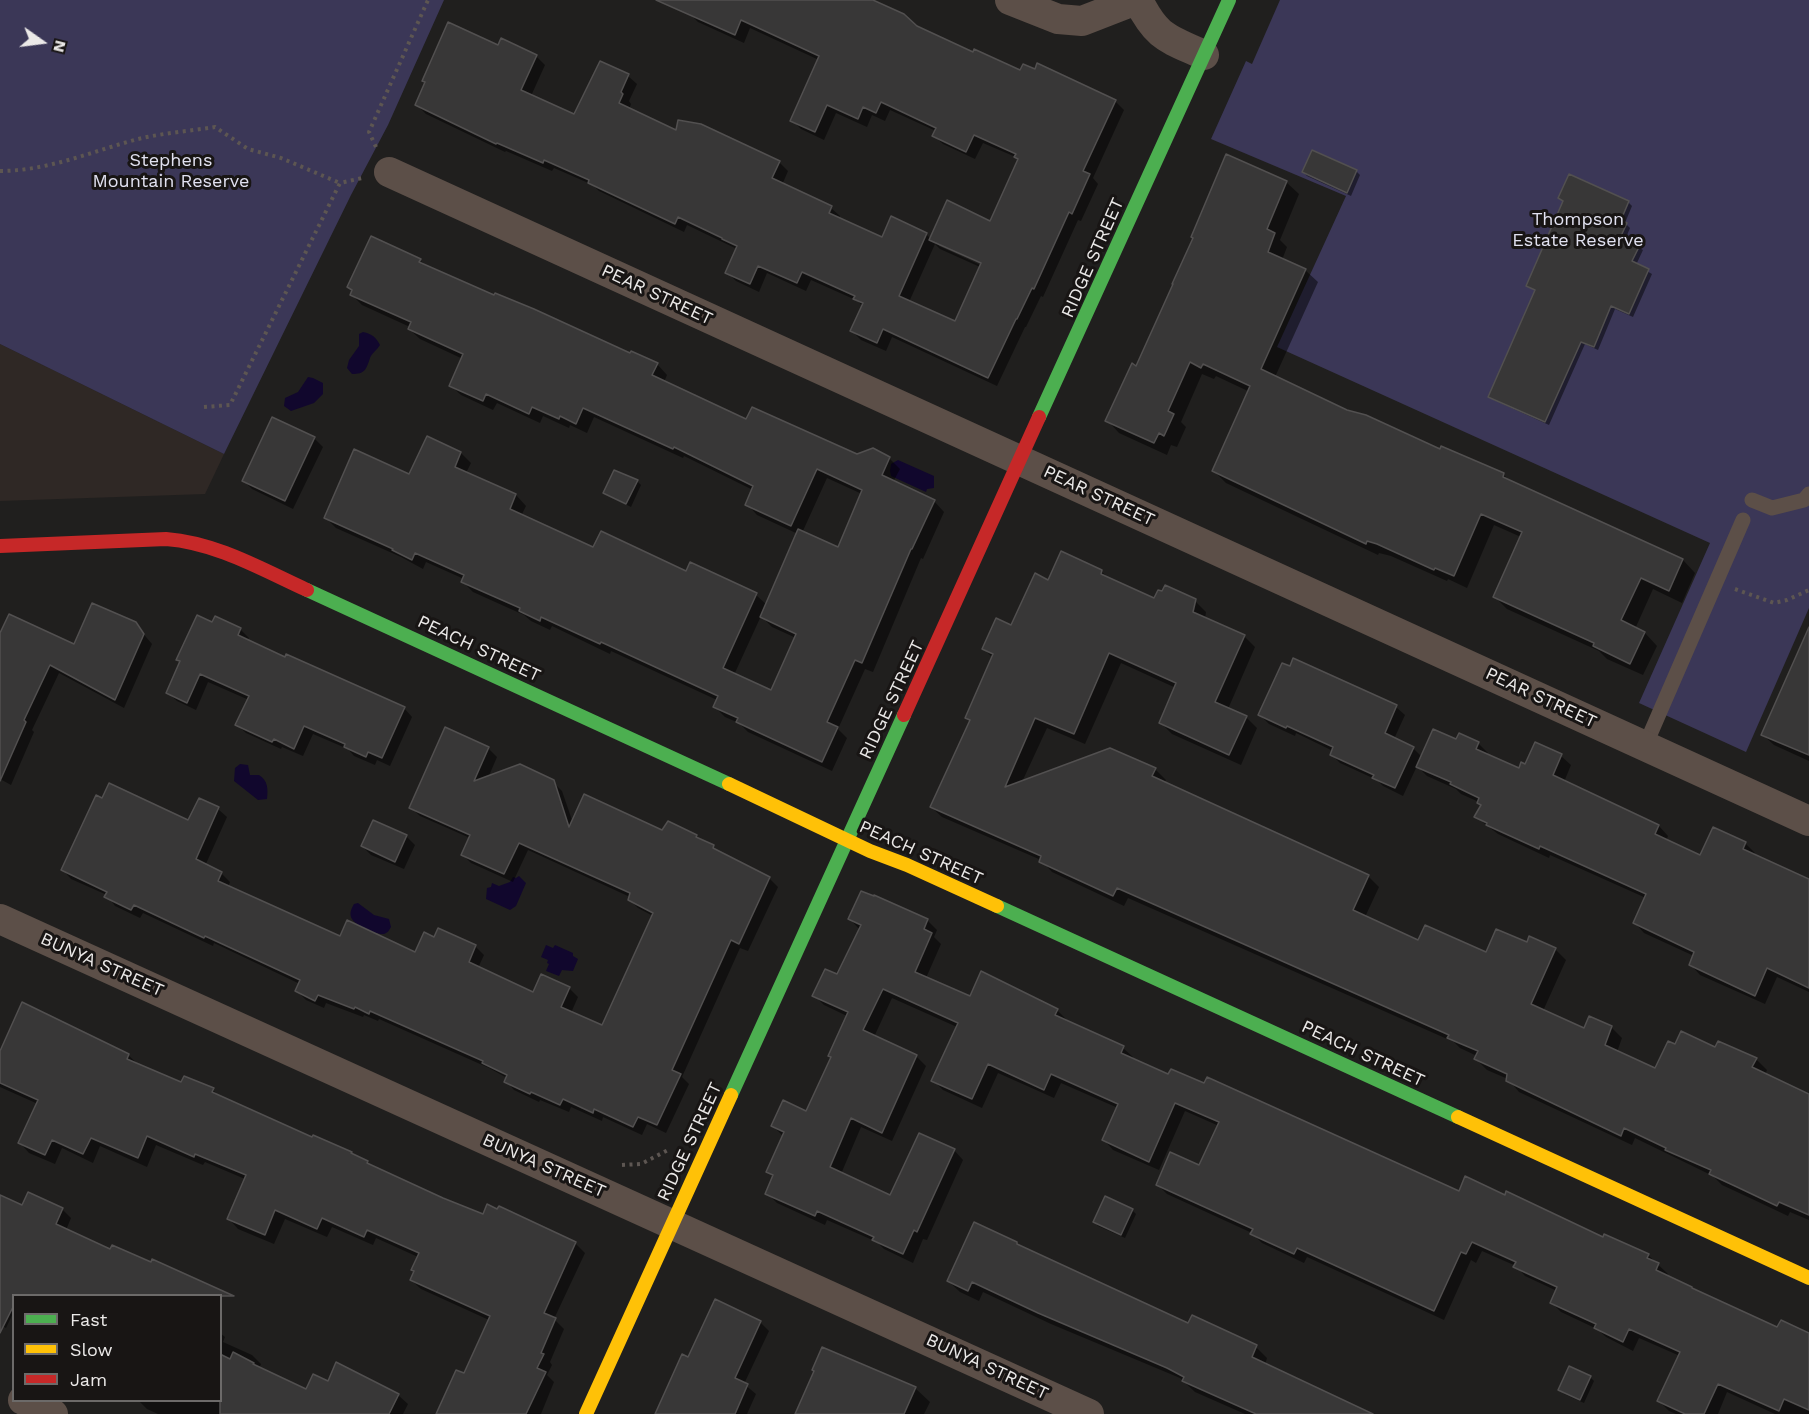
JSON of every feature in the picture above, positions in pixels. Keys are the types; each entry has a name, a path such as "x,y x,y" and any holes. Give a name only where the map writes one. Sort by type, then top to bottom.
{"street":[{"path":"1011,0 1042,15 1082,21 1137,0 1156,30 1164,37 1204,55"},
{"name":"RIDGE STREET","path":"585,1414 1229,0"},
{"name":"PEAR STREET","path":"383,159 1021,460 1809,821"},
{"name":"PEACH STREET","path":"0,546 166,539 189,541 208,546 1809,1278"},
{"name":"BUNYA STREET","path":"0,919 1089,1414"},
{"path":"25,1402 53,1414"}],"lane":[{"path":"1752,500 1772,508 1804,500 1809,494"},
{"path":"1645,746 1743,520"}],"path":[{"path":"383,159 369,132 428,0"},
{"path":"0,171 15,171 52,164 140,138 215,127 248,149 281,158 340,183 360,178"},
{"path":"204,407 230,405 340,183"},
{"path":"1717,582 1774,603 1809,590"},
{"path":"622,1165 641,1164 670,1149"}],"shaded area":[{"path":"363,332 373,336 380,345 364,370 352,374 347,368 349,360 359,346 359,334"},
{"path":"0,344 224,454 205,494 0,501"},
{"path":"308,377 323,383 323,394 314,403 291,411 284,406 285,398 298,392"},
{"path":"898,460 934,476 934,488 927,489 926,492 891,476 891,464"},
{"path":"240,764 248,765 250,775 259,775 266,782 267,799 258,800 234,781 235,768"},
{"path":"519,876 526,883 516,906 510,910 486,899 487,888 491,887 492,883 499,886"},
{"path":"358,903 374,915 389,919 391,927 388,932 377,933 354,922 351,912 354,904"},
{"path":"546,945 553,948 555,945 573,953 573,956 578,959 573,971 562,970 559,976 546,971 548,960 541,957"}],"green space":[{"name":"Stephens Mountain Reserve","path":"0,0 444,0 388,125 351,195 224,454 0,344"},
{"name":"Thompson Estate Reserve","path":"1280,0 1809,0 1809,608 1746,752 1639,703 1710,543 1277,347 1346,196 1211,139 1246,61 1252,64"}],"building":[{"path":"656,0 873,0 904,14 917,26 973,52 974,49 1020,70 1023,64 1035,69 1037,63 1116,100 1083,171 1090,174 1072,214 1069,212 1034,289 1032,288 988,378 883,329 877,343 850,331 863,303 853,299 855,296 802,272 797,283 758,266 750,284 725,273 737,246 678,217 675,224 588,183 589,180 544,160 543,163 496,144 415,105 425,82 422,81 448,22 498,45 501,38 537,55 521,90 574,114 600,61 629,74 619,103 676,130 678,120 701,124 780,161 772,178 832,206 829,213 882,237 891,216 927,233 899,296 955,321 981,263 929,240 947,200 990,221 1018,159 1014,157 1016,154 974,135 966,152 932,136 936,128 881,102 876,113 863,107 858,119 827,105 815,132 790,121 819,56 741,20 735,35"},
{"path":"1312,150 1357,170 1347,193 1302,172"},
{"path":"1226,154 1287,181 1267,229 1275,233 1268,252 1306,269 1261,369 1347,410 1366,415 1440,449 1441,446 1504,473 1503,477 1683,559 1669,591 1641,578 1621,620 1645,632 1630,664 1593,646 1594,643 1493,597 1522,532 1481,514 1454,576 1435,568 1434,570 1377,544 1367,541 1366,544 1212,471 1250,386 1203,364 1201,368 1190,362 1168,411 1174,414 1164,436 1159,433 1154,443 1105,421 1132,363 1136,366 1193,238 1191,237"},
{"path":"1569,174 1629,201 1621,220 1627,223 1621,236 1640,245 1632,261 1649,269 1629,314 1611,306 1594,347 1581,342 1545,422 1488,397 1535,290 1526,286 1563,201 1558,198"},
{"path":"371,236 421,259 419,262 658,363 652,375 746,419 752,407 857,454 873,448 890,457 882,475 935,500 911,549 862,663 855,660 827,722 838,727 822,762 736,722 738,718 713,707 718,696 601,642 600,644 541,617 540,621 519,611 520,608 461,582 464,575 415,553 412,560 324,518 354,449 409,474 427,436 461,452 455,467 516,494 510,509 593,547 601,531 686,571 690,562 757,593 723,668 771,690 796,634 760,617 798,529 838,547 862,490 817,469 791,526 745,505 753,486 674,447 673,449 583,408 576,424 532,407 529,414 486,394 483,401 449,386 463,354 408,329 411,322 350,295 352,290 347,287"},
{"path":"272,417 315,437 285,501 242,481"},
{"path":"614,470 638,480 626,504 603,493"},
{"path":"1061,551 1102,570 1101,574 1154,598 1158,590 1162,591 1165,585 1196,599 1193,612 1245,635 1215,702 1247,716 1229,755 1159,723 1176,683 1109,653 1074,734 1035,718 1005,787 1110,748 1156,768 1152,776 1369,875 1353,910 1418,940 1425,925 1486,952 1496,929 1527,942 1529,936 1556,948 1531,1004 1584,1028 1589,1016 1612,1026 1605,1045 1655,1068 1668,1041 1675,1044 1681,1031 1715,1047 1718,1041 1757,1058 1752,1067 1809,1094 1809,1215 1779,1202 1777,1206 1709,1174 1711,1170 1665,1150 1666,1148 1624,1128 1621,1136 1506,1081 1507,1074 1474,1059 1478,1051 1447,1038 1449,1035 1117,888 1113,896 1039,862 1041,856 930,807 970,720 965,718 993,654 982,649 996,618 1011,625 1035,573 1048,580"},
{"path":"92,603 136,622 144,634 115,700 50,665 24,720 26,722 0,781 0,633 9,614 74,644"},
{"path":"197,615 212,622 215,616 241,628 238,635 405,707 382,758 368,752 366,757 344,747 345,744 304,726 294,749 274,739 272,742 235,725 249,696 200,674 187,703 166,693 180,661 176,660"},
{"path":"1809,627 1809,755 1761,735"},
{"path":"1293,658 1397,705 1385,733 1414,747 1395,788 1372,778 1374,775 1330,755 1333,747 1258,715 1282,663 1290,666"},
{"path":"445,727 489,747 474,781 520,764 554,780 569,827 584,794 662,830 668,821 714,845 713,848 770,877 739,944 731,940 672,1070 681,1074 657,1125 638,1117 633,1127 594,1109 593,1113 563,1099 560,1105 531,1092 530,1094 504,1082 507,1075 482,1063 483,1061 370,1011 369,1014 318,995 315,1001 295,991 300,980 134,905 131,910 104,897 107,892 61,870 96,795 102,798 109,783 188,820 199,798 219,807 196,859 222,872 218,881 340,936 347,920 415,952 424,932 434,937 438,928 476,945 469,962 533,992 541,974 570,987 561,1007 602,1025 653,913 628,900 630,893 519,843 504,874 461,855 470,835 409,808"},
{"path":"1433,729 1456,739 1459,733 1479,742 1476,749 1519,768 1521,762 1525,764 1535,742 1562,754 1553,775 1659,825 1655,834 1700,855 1713,827 1746,842 1743,849 1809,879 1809,988 1767,968 1755,996 1689,965 1694,952 1633,923 1646,894 1540,846 1539,849 1486,825 1487,823 1474,817 1481,805 1477,803 1479,798 1450,784 1451,782 1416,767"},
{"path":"373,820 407,835 395,862 361,846"},
{"path":"861,891 928,919 924,929 932,933 915,972 970,996 981,971 1058,1009 1055,1015 1124,1046 1121,1053 1168,1074 1171,1069 1204,1083 1207,1077 1459,1191 1465,1176 1505,1195 1506,1191 1603,1237 1604,1234 1649,1254 1647,1258 1659,1263 1656,1270 1692,1288 1777,1327 1781,1320 1809,1333 1809,1410 1784,1399 1779,1411 1718,1384 1704,1414 1685,1414 1657,1401 1680,1352 1629,1329 1623,1342 1594,1328 1596,1324 1550,1303 1557,1287 1513,1267 1516,1262 1472,1242 1466,1254 1461,1252 1434,1311 1297,1248 1294,1254 1250,1234 1253,1229 1156,1185 1170,1152 1199,1165 1219,1122 1175,1103 1149,1162 1102,1140 1118,1104 1051,1074 1044,1090 988,1064 972,1099 931,1081 958,1023 883,989 863,1030 917,1055 882,1133 851,1118 830,1167 890,1195 919,1133 955,1149 917,1232 914,1230 903,1254 872,1240 874,1237 817,1211 815,1216 765,1194 773,1175 766,1172 784,1132 771,1126 783,1100 806,1111 831,1057 828,1056 848,1012 812,996 825,969 837,974 861,925 848,919"},
{"path":"22,1002 129,1054 127,1059 181,1082 184,1076 214,1088 212,1092 312,1137 313,1135 352,1152 368,1161 367,1163 443,1198 483,1214 487,1204 497,1209 499,1206 576,1242 544,1313 556,1318 537,1368 546,1372 526,1414 436,1414 456,1370 464,1373 490,1316 410,1280 414,1271 411,1270 419,1253 367,1230 364,1237 322,1218 317,1229 275,1210 265,1235 227,1219 246,1175 195,1154 194,1157 147,1136 138,1158 91,1138 83,1154 52,1140 45,1155 18,1143 38,1100 0,1083 0,1051"},
{"path":"28,1192 63,1208 56,1224 110,1249 112,1245 151,1262 152,1259 234,1296 222,1296 222,1294 12,1294 12,1309 0,1333 0,1195 22,1205"},
{"path":"1105,1196 1133,1209 1121,1235 1093,1222"},
{"path":"974,1222 1188,1323 1192,1315 1257,1345 1252,1357 1373,1414 1256,1414 1182,1381 1184,1377 1167,1368 972,1282 968,1291 947,1281"},
{"path":"715,1299 761,1321 735,1378 748,1384 735,1414 655,1414 682,1354 688,1357"},
{"path":"822,1347 916,1387 904,1414 795,1414"},
{"path":"233,1352 306,1389 313,1374 328,1381 336,1362 399,1394 389,1414 220,1414 222,1355 230,1359"},
{"path":"1569,1366 1591,1376 1580,1400 1558,1390"}],"traffic: fast":[{"path":"1039,417 1229,0"},
{"path":"307,590 729,784"},
{"path":"731,1095 904,715"},
{"path":"997,906 1458,1117"}],"traffic: slow":[{"path":"729,784 870,851 907,865 997,906"},
{"path":"586,1414 731,1095"},
{"path":"1458,1117 1809,1278"}],"traffic: jam":[{"path":"904,715 1039,417"},
{"path":"0,546 166,539 185,541 221,551 307,590"}]}
